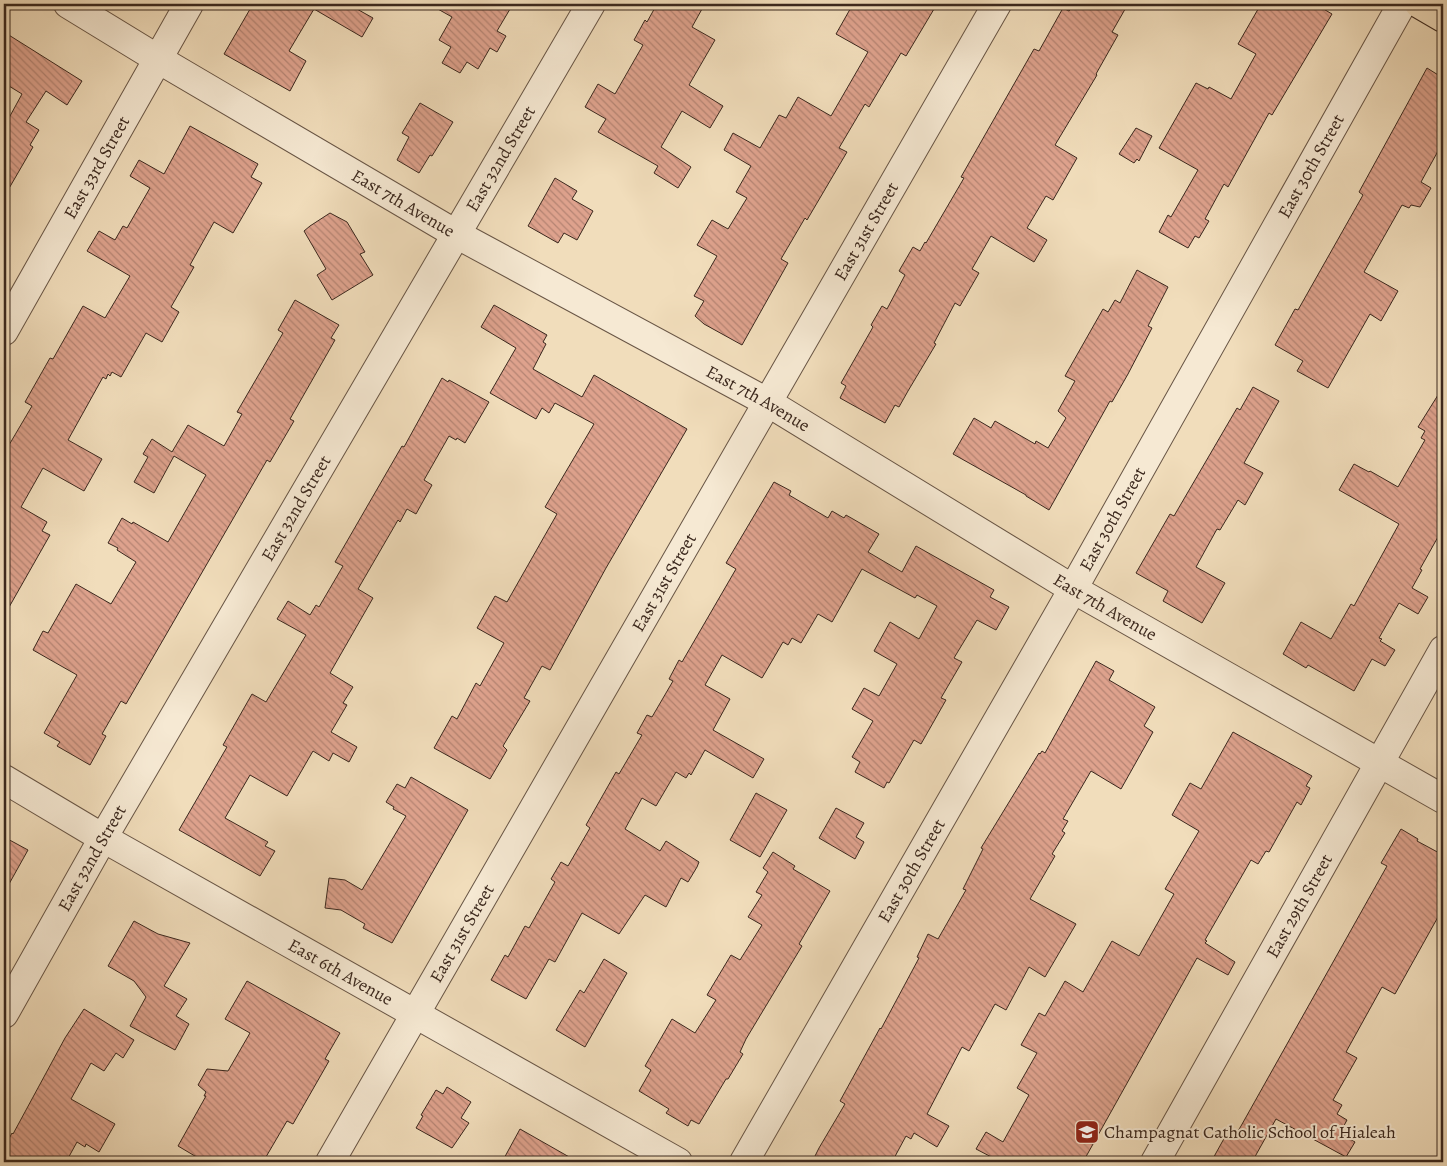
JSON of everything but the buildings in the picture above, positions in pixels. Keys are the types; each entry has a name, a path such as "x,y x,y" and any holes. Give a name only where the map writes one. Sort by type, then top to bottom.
{"main road":[{"path":"1419,4 1443,18"}],"street":[{"name":"East 7th Avenue","path":"68,4 456,234 766,402 1073,589 1443,798"},
{"name":"East 33rd Street","path":"4,331 189,4"},
{"name":"East 32nd Street","path":"4,1014 103,838 591,4"},
{"name":"East 31st Street","path":"330,1162 766,402 997,4"},
{"name":"East 30th Street","path":"744,1162 1073,589 1402,4"},
{"name":"East 29th Street","path":"1154,1162 1443,650"},
{"name":"East 6th Avenue","path":"4,779 103,838 678,1162"}],"place":[{"name":"Champagnat Catholic School of Hialeah","path":"1087,1132"}]}
